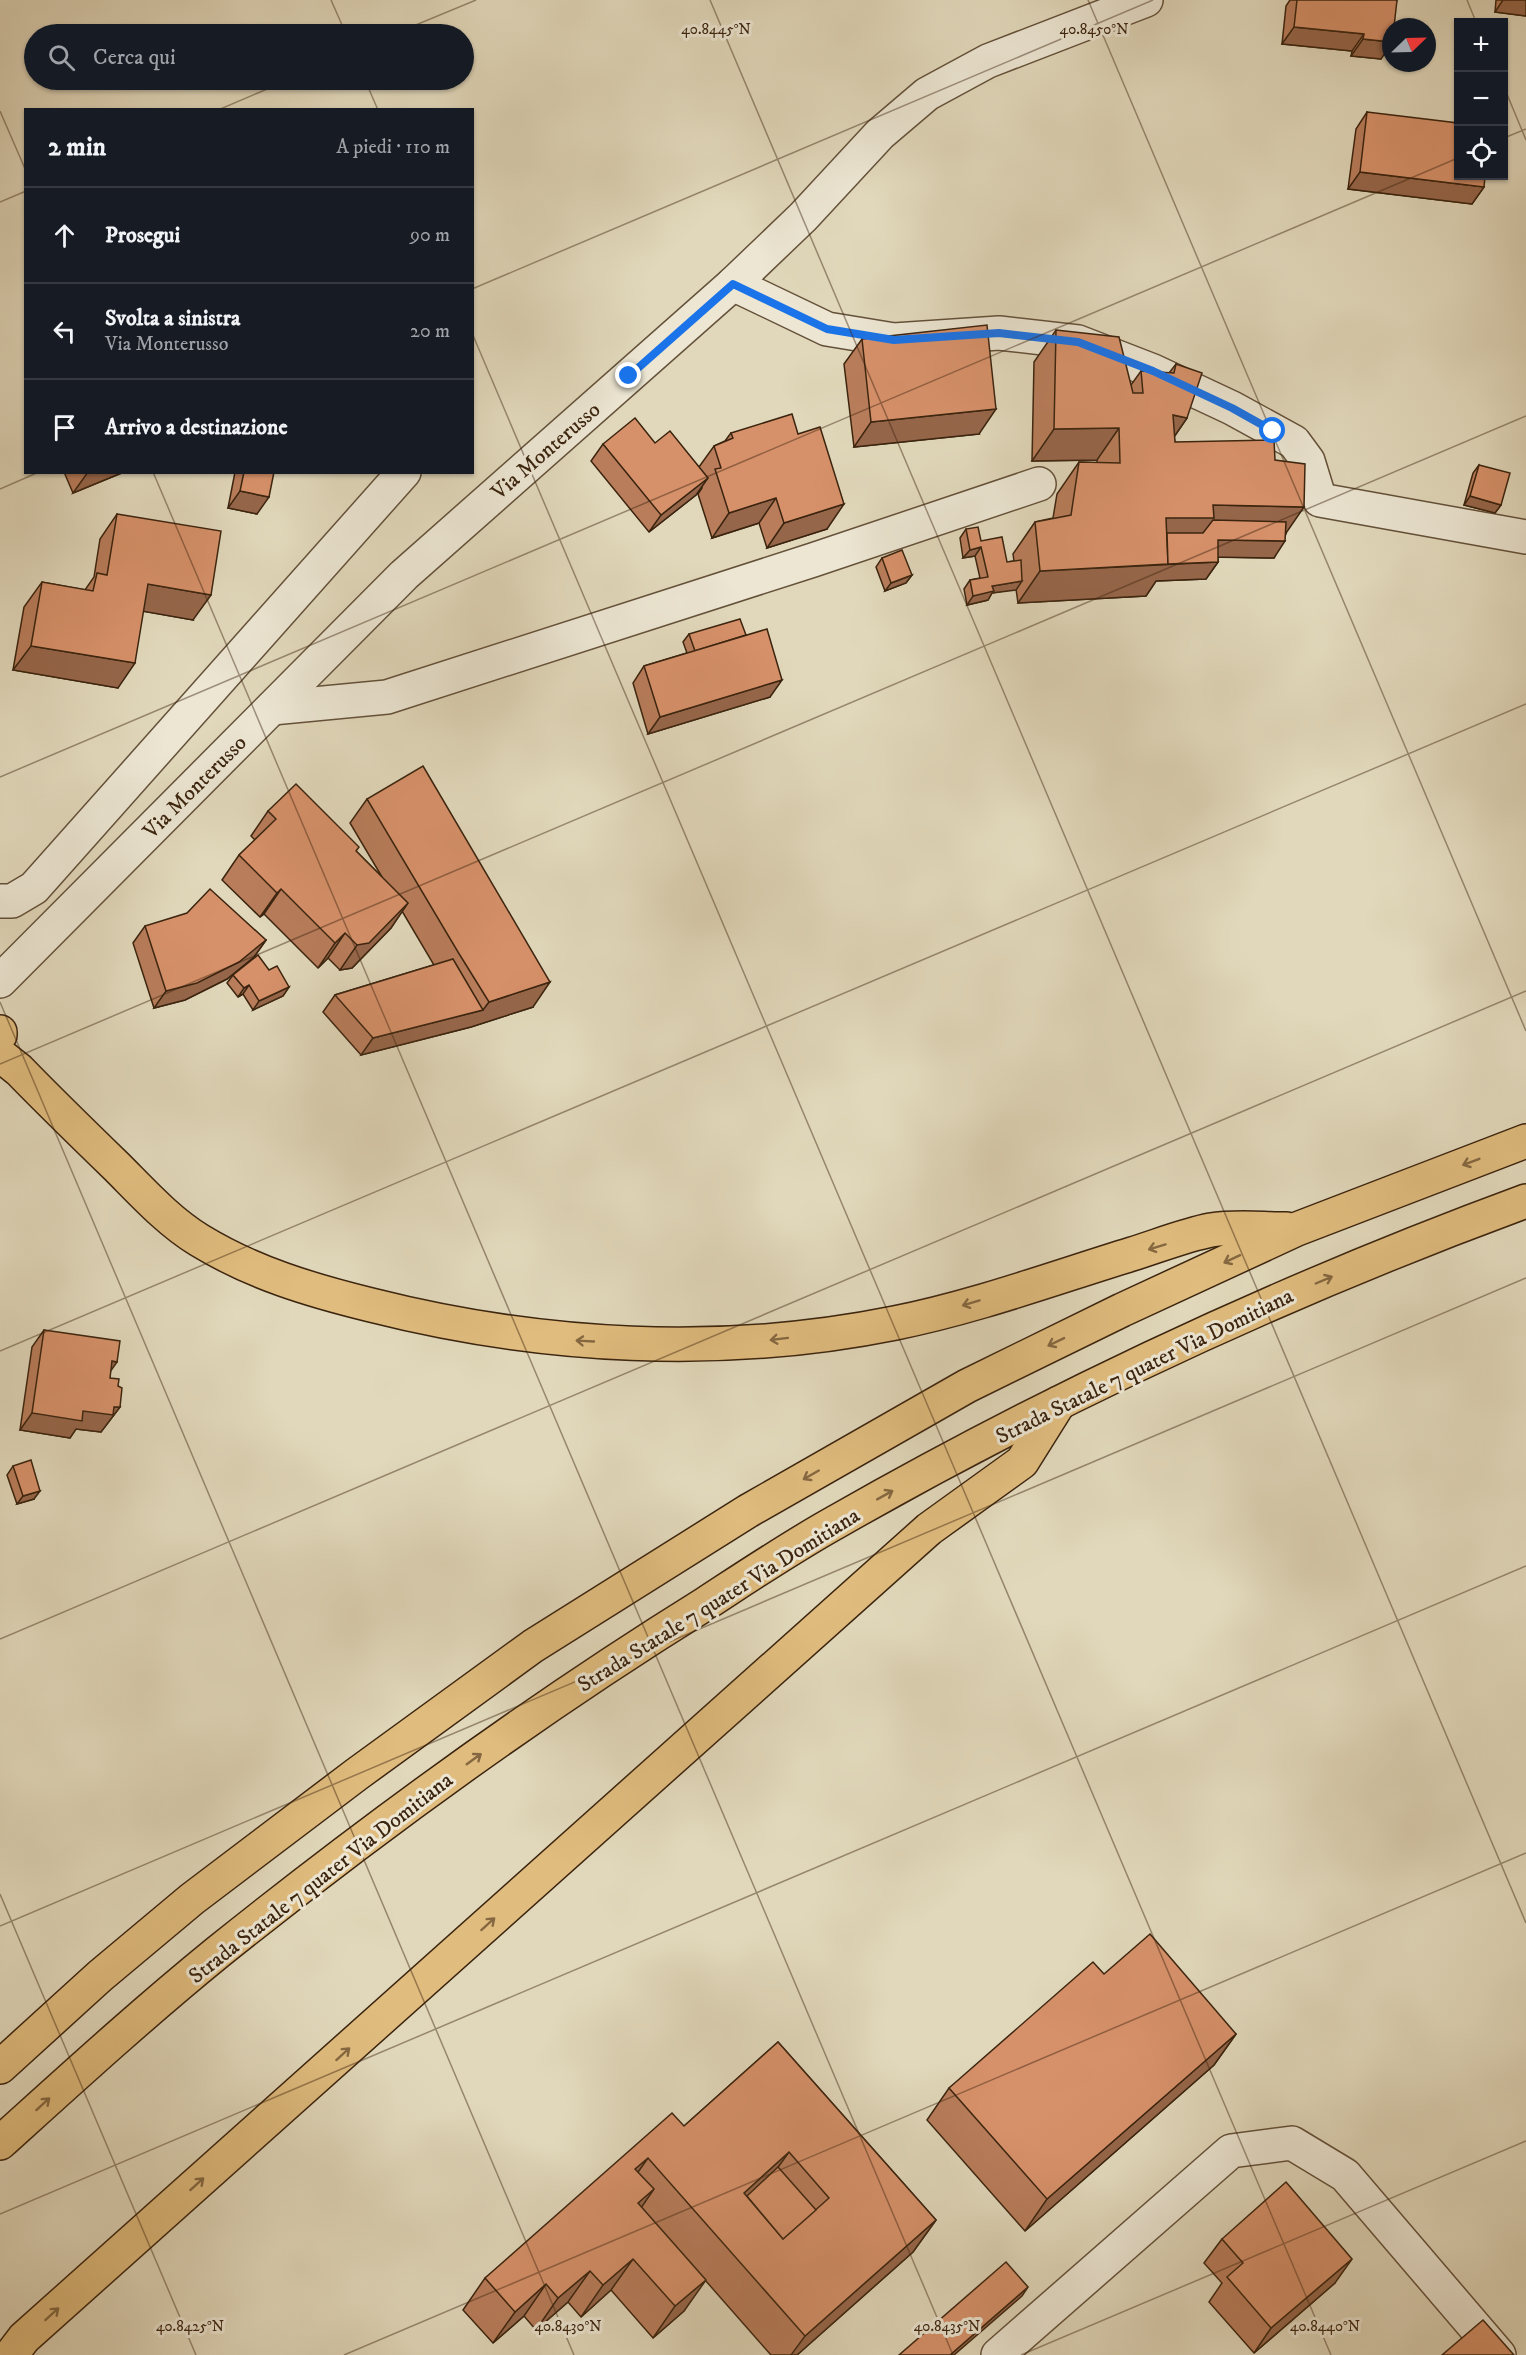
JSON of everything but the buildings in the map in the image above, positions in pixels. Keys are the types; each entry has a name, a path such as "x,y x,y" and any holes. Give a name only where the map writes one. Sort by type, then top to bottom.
{"highway":[{"path":"0,1055 19,1070 152,1202 194,1237 235,1261 287,1282 405,1314 556,1338 657,1344 736,1344 827,1334 895,1323 961,1306 1212,1230 1297,1229"},
{"path":"0,2067 100,1976 192,1899 357,1774 533,1646 748,1511 967,1386 1122,1310 1297,1229 1526,1141"},
{"name":"Strada Statale 7 quater Via Domitiana","path":"0,2143 136,2021 217,1953 357,1846 531,1718 640,1644 832,1524 1060,1402 1180,1344 1427,1238 1526,1201"},
{"path":"11,2355 24,2338 929,1529 1022,1462 1060,1402"}],"street":[{"name":"Via Monterusso","path":"0,981 404,575 733,284 803,217 880,134 927,94 988,61 1146,0"},
{"path":"733,284 827,329 894,340 999,333 1078,342 1153,371 1232,408 1294,442 1308,461 1320,500 1526,537"},
{"path":"0,901 12,901 34,888 402,474"},
{"path":"272,708 387,697 813,560 1040,484"},
{"path":"998,2355 1231,2151 1292,2143 1346,2175 1499,2355"}],"route":[{"path":"629,376 733,284 827,329 894,340 999,333 1078,342 1153,371 1232,408 1273,431"}]}
